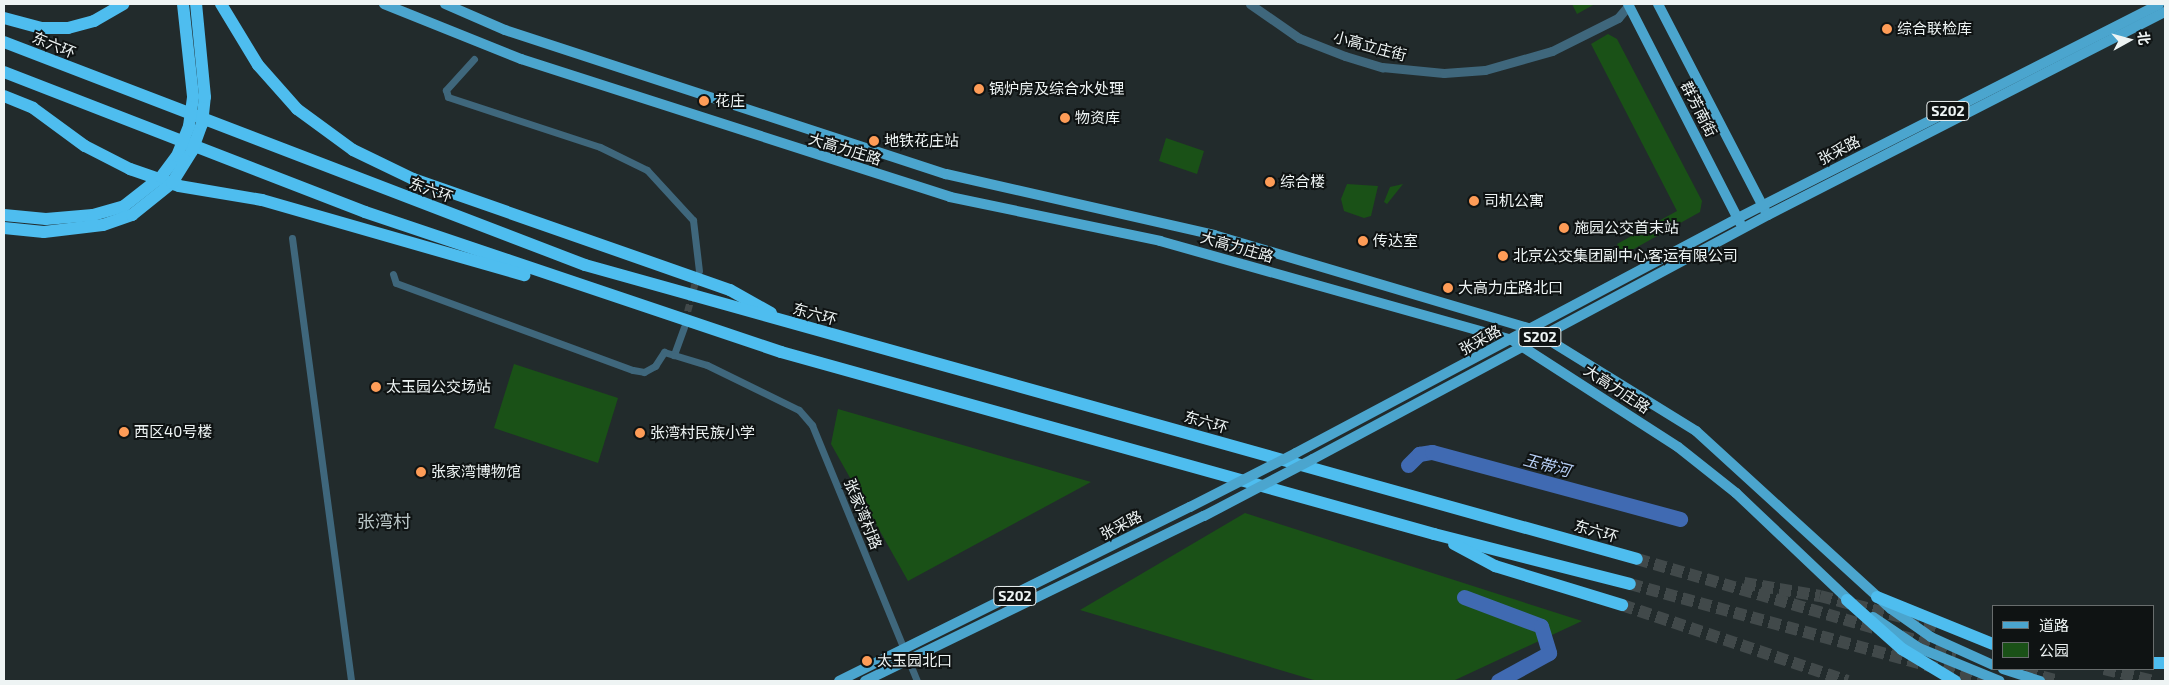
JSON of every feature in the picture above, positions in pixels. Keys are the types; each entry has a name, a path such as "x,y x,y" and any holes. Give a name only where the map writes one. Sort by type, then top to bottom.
{"highway":[{"path":"4,18 40,28 68,28 94,21 123,4"},
{"path":"4,215 46,219 93,215 124,206 161,178 177,156 189,126 192,96 183,4"},
{"path":"4,228 44,232 102,225 132,215 172,183 192,152 202,124 205,97 196,4"},
{"path":"221,4 258,65 297,109 353,150 413,179 730,290 790,325"},
{"name":"东六环","path":"4,42 585,265 790,325 1637,560"},
{"path":"4,72 355,209 781,352 1434,534 1630,584"},
{"path":"4,96 130,169 179,186 270,202 665,314"},
{"path":"1434,534 1495,566 1622,605"},
{"path":"1877,597 1992,644"},
{"path":"1847,600 1902,649 1954,681"}],"main road":[{"name":"大高力庄路","path":"384,4 530,62 950,197 1160,241 1512,340 1678,447 1736,494 1847,600 1919,648 2000,681"},
{"name":"大高力庄路","path":"445,4 505,30 946,174 1214,235 1462,306 1531,329 1696,431 1877,597 1931,637 1992,665"},
{"name":"群芳南街","path":"1628,4 1742,228"},
{"name":"群芳南街","path":"1658,4 1766,210"},
{"name":"张采路","path":"840,681 906,657 1204,516 1742,228 1766,210 2159,4"},
{"name":"张采路","path":"865,681 906,657 1512,340 1738,218 1766,210 2165,12"},
{"path":"1459,326 1468,316 1462,306"},
{"path":"2006,670 2040,681"}],"street":[{"name":"小高立庄街","path":"1250,4 1299,38 1345,56 1382,66 1444,73 1485,70 1552,51 1618,18 1628,4"},
{"path":"474,59 446,90 448,97 600,147 647,170 693,220 699,271"},
{"path":"292,238 351,681"},
{"path":"392,274 396,283 633,370 644,372 655,366 664,352 674,355 684,327"},
{"name":"张家湾村路","path":"674,355 751,387 799,410 812,425 916,681"}],"green space":[{"path":"1572,4 1595,4 1577,14"},
{"path":"1608,34 1617,39 1702,201 1700,212 1623,255 1617,244 1677,211 1591,44"},
{"path":"1166,138 1204,151 1197,174 1159,161"},
{"path":"1347,184 1378,186 1371,216 1364,218 1344,211 1341,199"},
{"path":"1403,184 1387,204 1384,202 1390,187"},
{"path":"514,364 618,398 598,463 494,428"},
{"path":"838,409 1091,482 908,581 831,444"},
{"path":"1245,513 1582,621 1453,681 1317,681 1080,610"}],"waterway":[{"name":"玉带河","path":"1408,465 1419,454 1432,452 1680,519"},
{"name":"玉带河","path":"1464,597 1541,626 1549,653 1498,681"}],"tunnel":[{"path":"685,321 697,276"},
{"path":"1637,559 1882,630"},
{"path":"1744,583 1820,596 1937,626"},
{"path":"1630,584 1984,681"},
{"path":"1622,605 1848,681"},
{"path":"1901,636 1957,652"},
{"path":"2108,670 2153,681"},
{"path":"2025,672 2059,681"}],"place":[{"name":"综合联检库","path":"1887,29"},
{"name":"锅炉房及综合水处理","path":"979,89"},
{"name":"花庄","path":"704,101"},
{"name":"物资库","path":"1065,118"},
{"name":"地铁花庄站","path":"874,141"},
{"name":"综合楼","path":"1270,182"},
{"name":"司机公寓","path":"1474,201"},
{"name":"施园公交首末站","path":"1564,228"},
{"name":"传达室","path":"1363,241"},
{"name":"北京公交集团副中心客运有限公司","path":"1503,256"},
{"name":"大高力庄路北口","path":"1448,288"},
{"name":"太玉园公交场站","path":"376,387"},
{"name":"西区40号楼","path":"124,432"},
{"name":"张湾村民族小学","path":"640,433"},
{"name":"张家湾博物馆","path":"421,472"},
{"name":"太玉园北口","path":"867,661"}],"district":[{"name":"张湾村","path":"384,521"}]}
